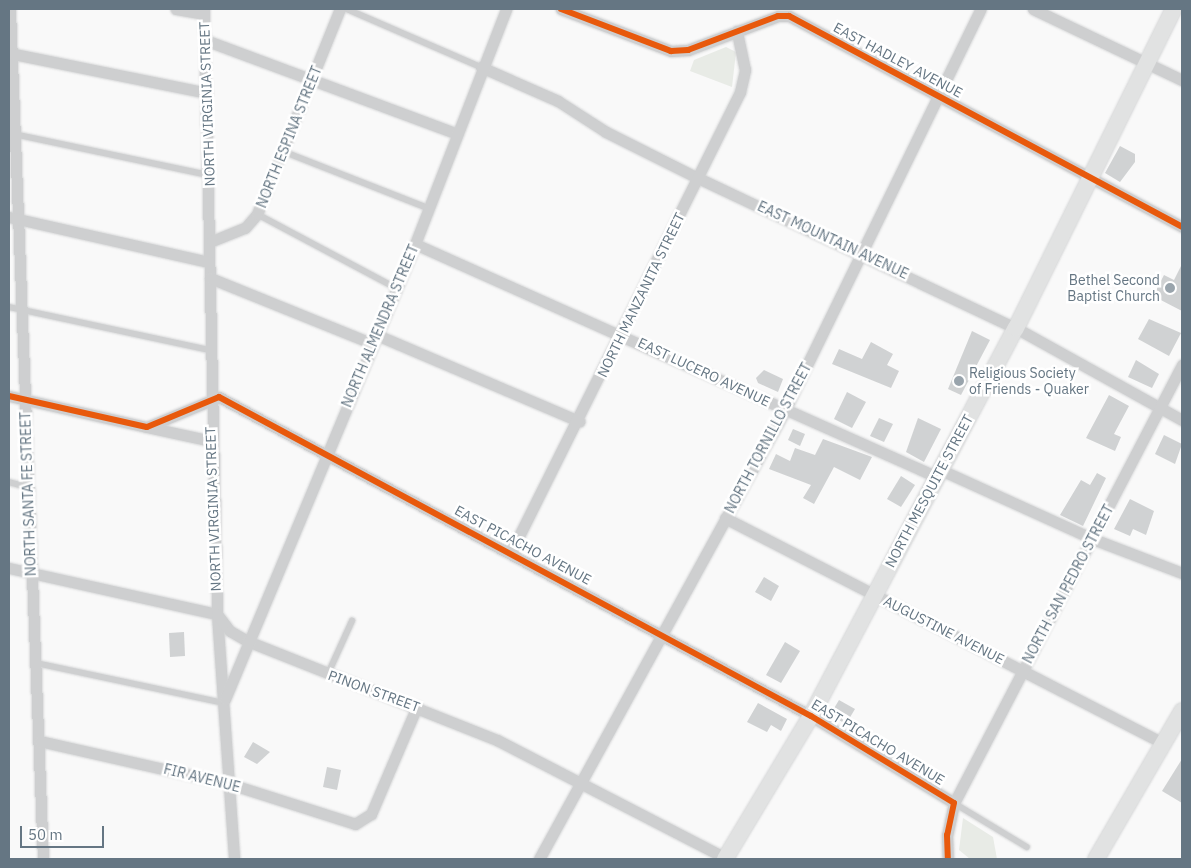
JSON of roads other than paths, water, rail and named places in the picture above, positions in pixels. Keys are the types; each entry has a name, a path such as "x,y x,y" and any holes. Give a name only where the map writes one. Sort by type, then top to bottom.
{"street":[{"name":"NORTH SANTA FE STREET","path":"10,9 13,218 21,309 40,740 43,859"},
{"path":"176,9 204,12"},
{"name":"NORTH ESPINA STREET","path":"212,241 245,228 257,214 285,152 340,9"},
{"name":"NORTH ALMENDRA STREET","path":"224,703 248,641 415,244 455,133 506,9"},
{"name":"EAST HADLEY AVENUE","path":"561,9 671,51 688,50 737,31 789,16 1182,227"},
{"name":"NORTH TORNILLO STREET","path":"539,859 580,780 665,636 725,518 785,410 864,254 981,9"},
{"path":"1033,9 1182,80"},
{"name":"NORTH MESQUITE STREET","path":"726,859 811,716 873,594 1016,328 1174,9"},
{"name":"NORTH VIRGINIA STREET","path":"204,12 212,241 210,262 210,398 217,614 234,859"},
{"name":"NORTH MANZANITA STREET","path":"511,552 622,334 744,80 737,31"},
{"path":"205,40 313,78 455,133"},
{"path":"10,53 207,93"},
{"name":"EAST MOUNTAIN AVENUE","path":"481,67 558,101 606,132 698,178 864,254 1016,328 1182,420"},
{"path":"13,218 210,262"},
{"name":"EAST LUCERO AVENUE","path":"415,244 622,334 785,410 1093,539 1182,573"},
{"path":"210,278 375,339 579,421"},
{"name":"NORTH SAN PEDRO STREET","path":"954,803 1182,365"},
{"path":"9,396 211,441"},
{"name":"EAST PICACHO AVENUE","path":"210,398 219,397 511,552 811,716 954,803"},
{"path":"147,427 210,398"},
{"name":"AUGUSTINE AVENUE","path":"725,518 1163,743"},
{"path":"9,568 217,614"},
{"name":"PINON STREET","path":"217,614 230,631 248,641 328,674 417,706 580,780 726,859"},
{"name":"FIR AVENUE","path":"40,740 230,784 348,823 361,822 371,814 417,706"},
{"path":"1096,859 1182,711"},
{"path":"948,859 947,835 954,803"}],"lane":[{"path":"348,9 481,67"},
{"path":"12,134 210,175"},
{"path":"285,152 428,208"},
{"path":"257,214 396,288"},
{"path":"9,307 210,350"},
{"path":"9,482 28,487"},
{"path":"328,674 352,621"},
{"path":"36,663 224,703"},
{"name":"EAST PICACHO AVENUE","path":"954,803 1027,847"}],"place":[{"name":"Bethel Second Baptist Church","path":"1170,288"},
{"name":"Religious Society of Friends - Quaker","path":"959,381"}]}
